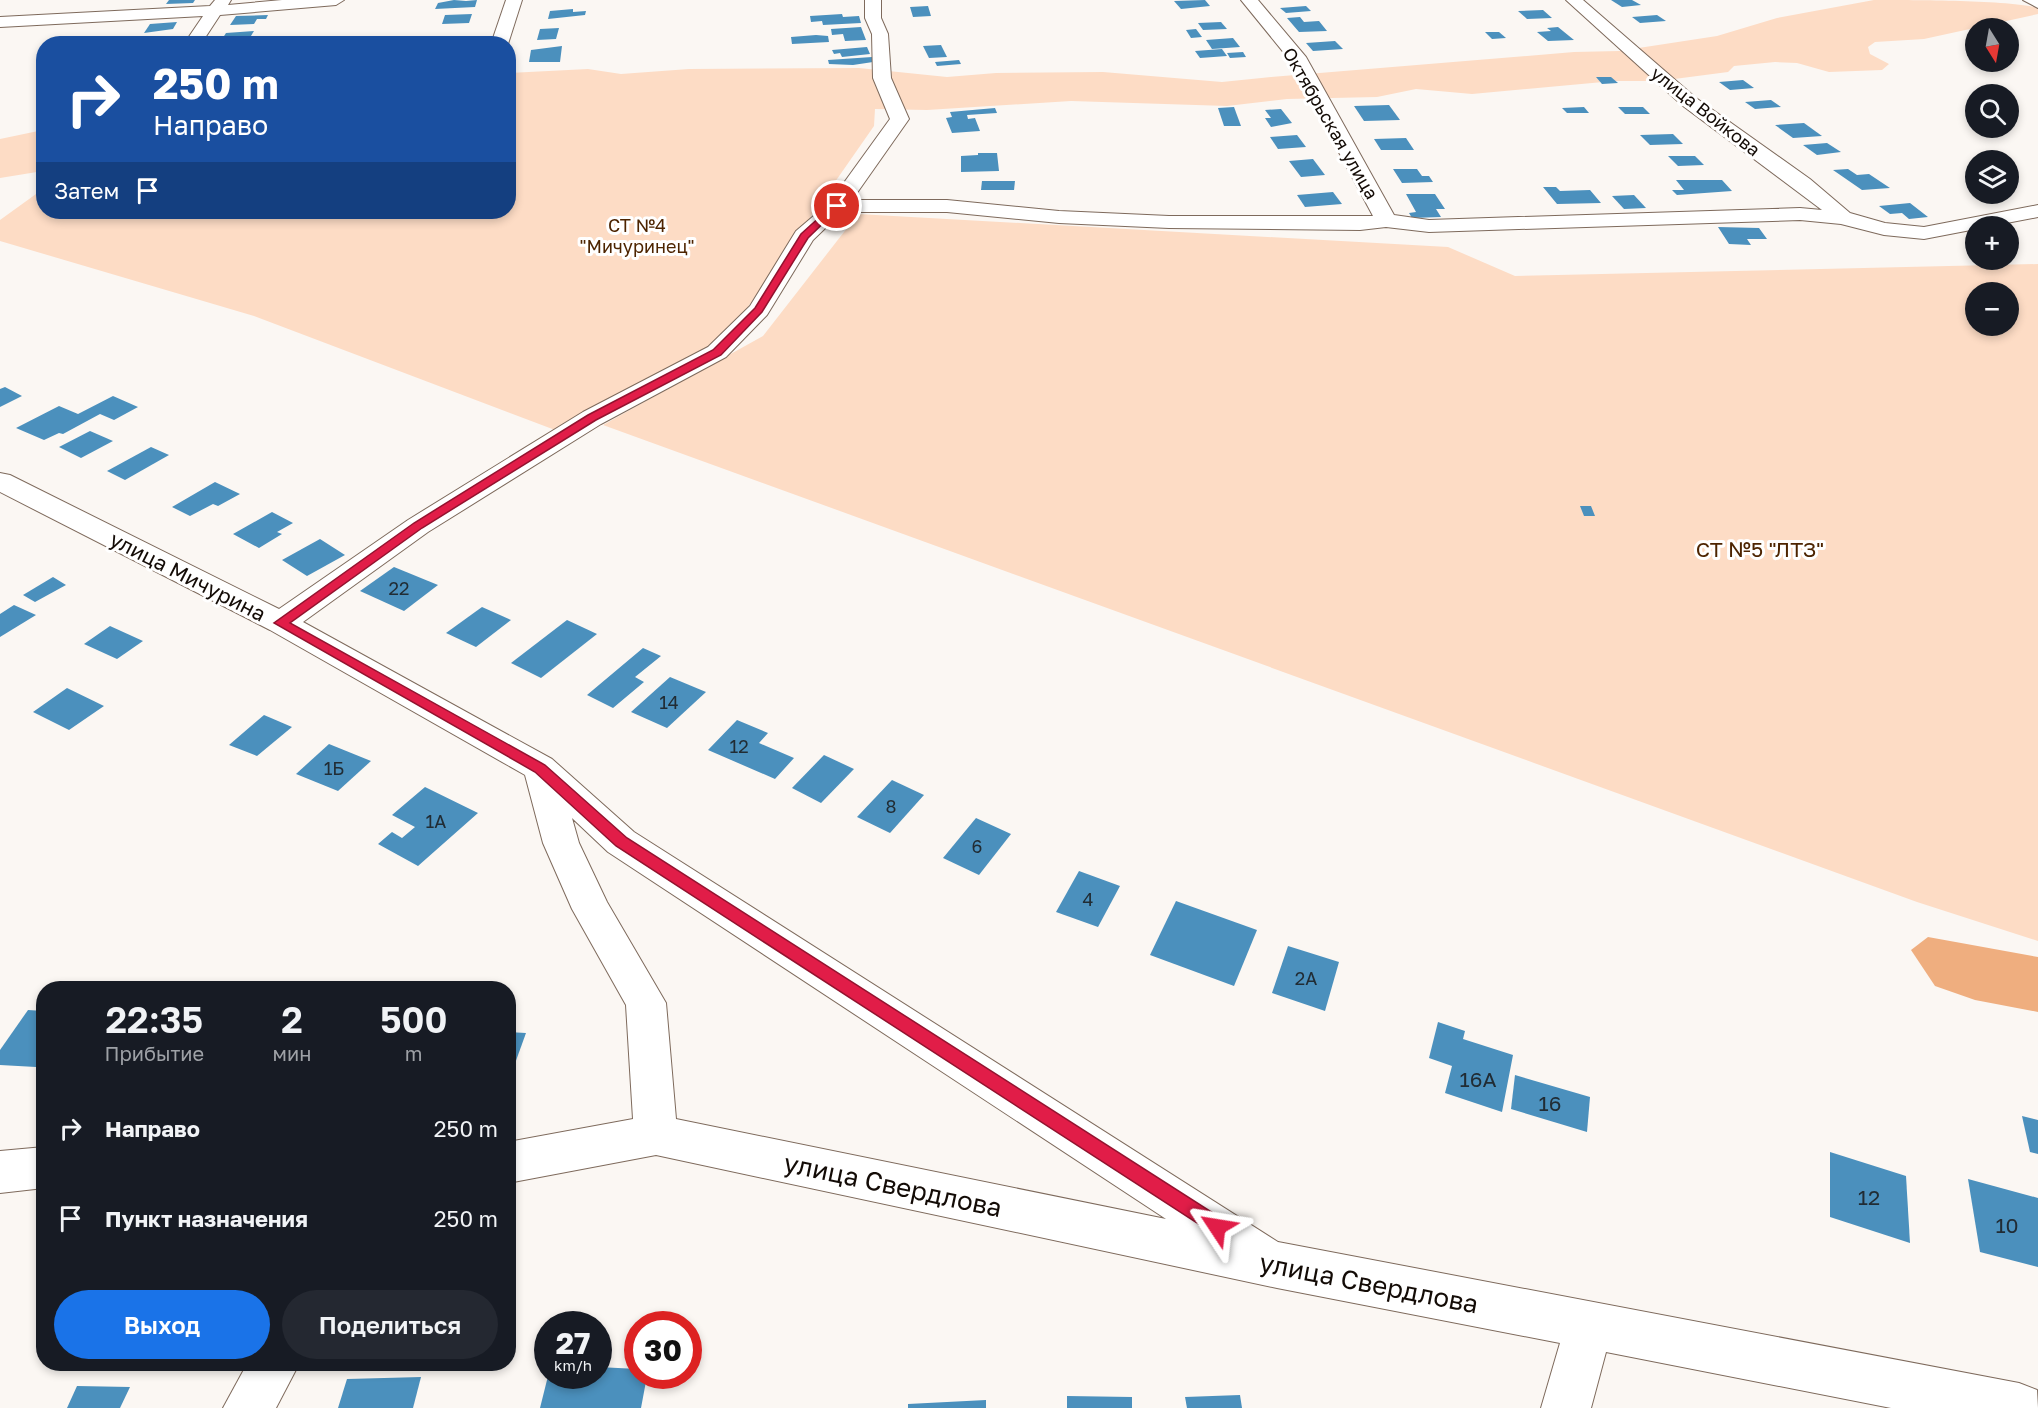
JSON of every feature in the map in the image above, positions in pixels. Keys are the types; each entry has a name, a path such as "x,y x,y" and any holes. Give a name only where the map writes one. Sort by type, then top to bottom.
{"street":[{"path":"0,22 336,0"},
{"path":"502,36 514,0"},
{"path":"281,623 418,526 592,418 717,352 759,310 804,236 837,206 900,119 882,78 880,34 873,18 873,0"},
{"name":"Октябрьская улица","path":"1249,0 1298,57 1386,221"},
{"name":"улица Войкова","path":"1574,0 1688,100 1728,132 1824,198 1842,218"},
{"path":"2031,0 2038,3"},
{"path":"197,36 218,6"},
{"path":"837,206 947,206 1059,217 1169,222 1360,224 1386,221 1429,226 1800,214 1842,218 1884,229 1924,233 2038,211"},
{"name":"улица Мичурина","path":"0,481 281,623 540,768 621,842 1277,1265"},
{"path":"540,768 561,843 591,909 646,1004 656,1135"},
{"name":"улица Свердлова","path":"516,1161 656,1135 1277,1265 2019,1408"},
{"path":"0,1172 36,1168"},
{"path":"1566,1408 1589,1325"},
{"path":"248,1408 271,1371"}],"green space":[{"name":"СТ №4 \"Мичуринец\"","path":"1874,0 2006,3 2038,8 2038,14 2019,18 1965,18 1965,30 1924,39 1875,42 1868,47 1870,54 1889,64 1882,70 1829,72 1797,63 1775,62 1734,66 1728,72 1659,81 1614,81 1472,94 1416,89 1377,97 1287,99 1227,106 1071,101 927,110 875,109 874,126 722,344 563,433 254,316 0,241 0,220 36,194 36,219 516,219 516,73 588,69 621,74 689,69 859,68 947,77 996,73 1103,72 1222,82 1574,52 1619,51 1717,36 1777,18"},
{"path":"36,131 36,172 0,178 0,139"},
{"name":"СТ №5 \"ЛТЗ\"","path":"858,214 1448,247 1515,276 1965,266 1965,270 2019,270 2019,264 2038,264 2038,941 1917,902 603,425 763,336"}],"shaded area":[{"path":"1928,937 2038,957 2038,1012 1975,1000 1935,986 1911,950"}],"building":[{"path":"169,0 195,0 193,3 166,4"},
{"path":"477,0 475,7 435,9 438,3"},
{"path":"1205,0 1210,6 1181,9 1174,1"},
{"path":"1611,0 1632,0 1641,5 1622,7"},
{"path":"928,6 931,16 913,17 910,7"},
{"path":"1306,6 1311,11 1286,13 1280,8"},
{"path":"573,9 573,12 586,11 585,15 548,19 550,11"},
{"path":"1543,10 1552,18 1527,19 1518,11"},
{"path":"472,14 469,23 442,24 445,15"},
{"path":"842,14 843,17 859,16 861,23 823,25 822,21 811,22 810,16"},
{"path":"268,15 266,19 257,19 254,24 230,25 236,16"},
{"path":"1657,15 1666,21 1640,23 1632,17"},
{"path":"1300,17 1304,22 1319,21 1327,31 1299,32 1287,18"},
{"path":"177,22 173,29 144,33 150,24"},
{"path":"1221,22 1227,29 1203,30 1198,23"},
{"path":"861,27 866,40 845,41 843,34 832,35 831,29"},
{"path":"1558,27 1574,40 1548,41 1537,32 1551,31 1547,28"},
{"path":"559,28 556,39 537,40 540,29"},
{"path":"1196,29 1202,37 1191,38 1186,30"},
{"path":"254,31 251,36 224,36 226,33"},
{"path":"1485,32 1499,32 1506,38 1492,39"},
{"path":"828,36 829,42 792,44 791,37"},
{"path":"1233,38 1240,47 1212,49 1206,40"},
{"path":"1335,41 1343,49 1313,51 1306,43"},
{"path":"941,45 947,57 929,58 923,46"},
{"path":"562,46 560,62 529,62 531,50"},
{"path":"867,47 870,54 842,57 840,53 834,54 832,50"},
{"path":"1222,49 1227,56 1200,58 1195,51"},
{"path":"1243,52 1246,57 1230,58 1227,53"},
{"path":"872,57 873,62 853,65 829,64 828,60"},
{"path":"959,60 961,64 937,66 935,62"},
{"path":"1596,77 1611,77 1618,83 1602,84"},
{"path":"1743,80 1754,88 1730,90 1719,82"},
{"path":"1771,100 1781,107 1755,109 1745,102"},
{"path":"1389,105 1400,120 1364,121 1354,106"},
{"path":"1234,107 1241,126 1224,126 1218,108"},
{"path":"1584,107 1589,113 1567,113 1562,108"},
{"path":"1618,107 1643,107 1650,114 1625,114"},
{"path":"995,108 997,113 967,115 968,119 975,118 980,131 952,133 946,118 952,117 950,112"},
{"path":"1281,109 1292,123 1271,127 1265,118 1271,118 1265,110"},
{"path":"1804,123 1822,136 1793,138 1775,125"},
{"path":"1673,134 1683,144 1650,145 1640,135"},
{"path":"1297,135 1306,147 1278,149 1270,137"},
{"path":"1406,138 1414,150 1381,150 1374,139"},
{"path":"1827,143 1841,152 1817,155 1803,145"},
{"path":"978,153 997,153 999,171 961,172 961,156 978,155"},
{"path":"1668,156 1695,156 1704,165 1678,166"},
{"path":"1313,159 1325,175 1301,177 1289,161"},
{"path":"1393,169 1417,169 1422,176 1429,176 1433,182 1402,183"},
{"path":"1848,169 1857,175 1869,174 1890,188 1862,190 1833,170"},
{"path":"1676,180 1722,180 1732,191 1677,195 1672,190 1684,190"},
{"path":"982,181 1015,181 1014,190 981,190"},
{"path":"1543,187 1556,187 1560,191 1590,190 1601,203 1557,204"},
{"path":"1333,192 1342,204 1305,207 1297,195"},
{"path":"1406,194 1435,194 1445,209 1436,209 1441,217 1412,218 1409,213 1416,212"},
{"path":"1634,195 1646,208 1624,209 1612,196"},
{"path":"1910,203 1928,217 1909,219 1902,213 1890,214 1879,206"},
{"path":"1718,227 1759,228 1767,239 1747,239 1751,245 1729,244"},
{"path":"5,387 22,396 0,407 0,389"},
{"path":"113,396 138,407 114,420 100,414 63,434 59,433 44,440 16,428 59,406 78,414"},
{"path":"90,431 113,441 81,458 59,447"},
{"path":"151,447 169,455 125,480 107,471"},
{"path":"215,482 240,494 218,506 213,504 190,516 172,507"},
{"path":"1580,506 1591,506 1595,516 1584,516"},
{"path":"272,512 293,523 277,532 282,534 259,548 233,534"},
{"path":"320,539 345,555 307,576 282,560"},
{"path":"394,567 438,585 404,611 360,591"},
{"path":"53,577 66,585 35,602 23,595"},
{"path":"14,605 36,615 0,637 0,614"},
{"path":"482,607 511,620 476,647 446,633"},
{"path":"567,620 597,634 541,678 511,663"},
{"path":"110,626 143,641 117,659 84,644"},
{"path":"643,648 661,656 635,677 644,682 613,708 587,695"},
{"path":"670,677 706,692 667,728 631,712"},
{"path":"67,688 104,706 69,730 33,712"},
{"path":"264,715 292,727 257,756 229,745"},
{"path":"737,720 768,733 759,743 794,758 775,779 708,750"},
{"path":"329,744 371,761 338,791 296,774"},
{"path":"824,755 854,769 821,803 792,788"},
{"path":"892,780 924,795 890,833 857,817"},
{"path":"425,787 478,813 418,866 378,844 392,832 402,838 415,827 392,815"},
{"path":"976,818 1011,834 979,875 943,858"},
{"path":"1079,871 1120,886 1098,927 1056,912"},
{"path":"1176,901 1257,930 1234,986 1150,955"},
{"path":"1288,946 1339,962 1325,1011 1272,993"},
{"path":"28,1010 36,1010 36,1067 0,1065 0,1050"},
{"path":"1438,1022 1465,1031 1463,1039 1513,1055 1502,1112 1445,1093 1452,1066 1429,1058"},
{"path":"516,1032 526,1033 516,1061"},
{"path":"1515,1075 1590,1097 1587,1132 1511,1109"},
{"path":"2022,1116 2038,1120 2038,1154 2030,1152"},
{"path":"1830,1152 1906,1176 1910,1243 1830,1217"},
{"path":"1968,1179 2038,1198 2038,1267 1980,1252"},
{"path":"612,1368 624,1368 624,1389 645,1389 641,1408 540,1408 545,1389 612,1389"},
{"path":"421,1377 413,1408 338,1408 347,1379"},
{"path":"77,1386 130,1387 120,1408 67,1408"},
{"path":"1240,1395 1242,1408 1187,1408 1185,1397"},
{"path":"1067,1396 1132,1397 1132,1408 1067,1408"},
{"path":"986,1400 986,1408 908,1408 908,1404"}],"route":[{"path":"837,206 804,236 759,310 717,352 592,418 418,526 281,623 540,768 621,842 1217,1227"}]}
